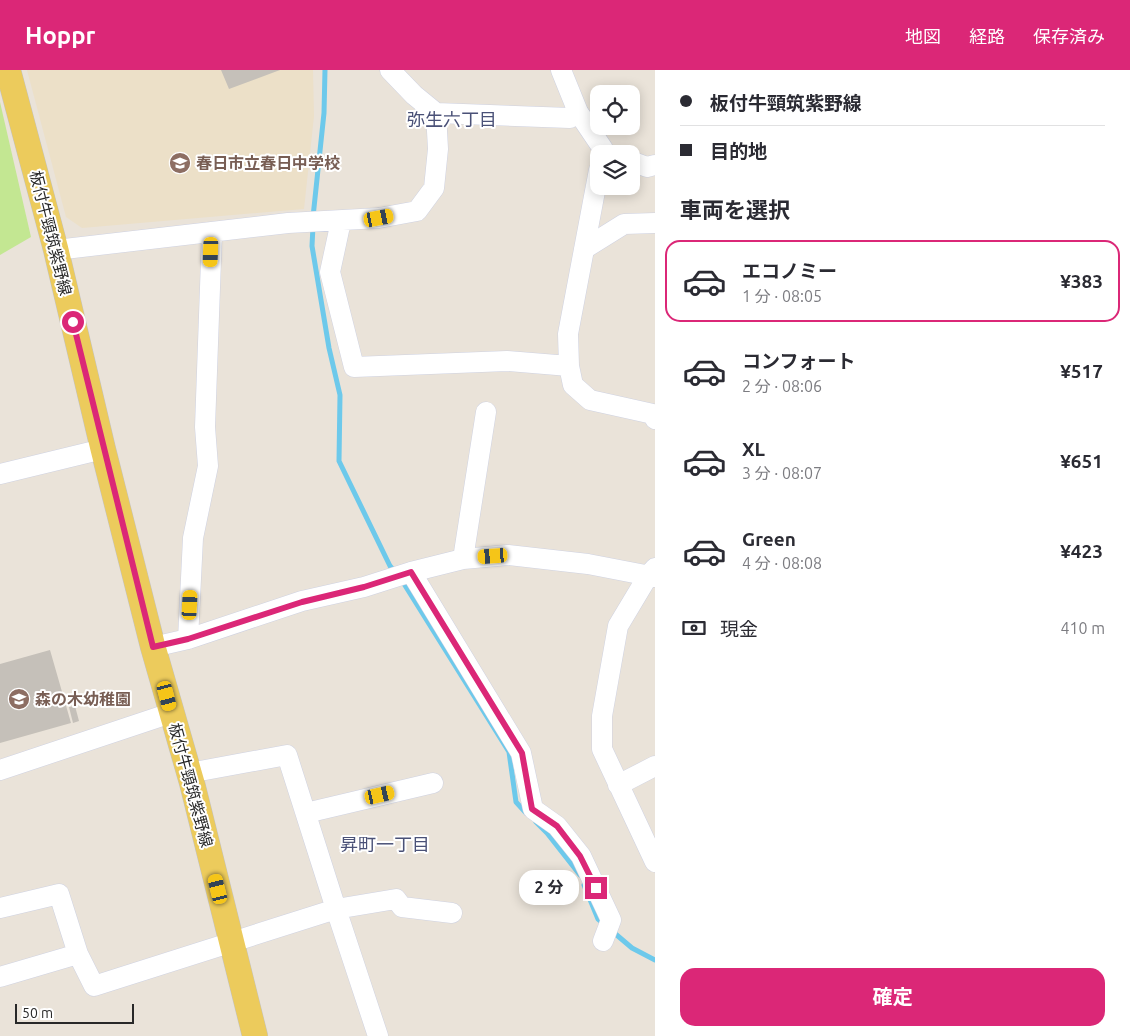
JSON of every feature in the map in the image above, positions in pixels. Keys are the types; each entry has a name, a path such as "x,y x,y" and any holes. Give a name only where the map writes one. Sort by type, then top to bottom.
{"main road":[{"name":"板付牛頸筑紫野線","path":"8,70 56,250 103,449 153,647 189,773 255,1036"}],"street":[{"path":"390,70 414,95 436,113 570,118 578,112"},
{"path":"560,70 578,112 601,145"},
{"path":"56,250 288,223 379,218 417,211 434,188 438,149 436,113"},
{"path":"640,164 647,167 655,165"},
{"path":"594,195 568,334 569,366 573,385 590,400 653,414 655,419"},
{"path":"337,221 330,272 354,367 507,361 569,366"},
{"path":"584,249 624,224 655,223"},
{"path":"188,639 193,538 208,466 205,426 212,232"},
{"path":"463,559 486,412"},
{"path":"0,474 103,449"},
{"path":"153,647 188,639 302,602 364,587 411,572 463,559 508,555 653,574 618,626 602,716 602,749 655,862"},
{"path":"411,572 522,753 532,809 557,826 580,856 611,920 603,941"},
{"path":"0,770 171,713"},
{"path":"189,773 287,755 378,1036"},
{"path":"618,784 655,766"},
{"path":"306,813 421,780"},
{"path":"0,908 59,894 78,954 94,986 336,910 396,900 402,907 452,913"},
{"path":"0,977 78,954"}],"shaded area":[{"name":"春日市立春日中学校","path":"27,70 313,70 314,116 304,209 82,228 66,217"}],"green space":[{"path":"0,102 31,237 0,255"}],"building":[{"path":"221,70 280,70 229,89"},
{"path":"50,650 71,723 0,743 0,664"},
{"path":"75,706 79,721 73,723 69,707"}],"waterway":[{"path":"313,217 324,113 325,70"},
{"path":"313,226 312,246 329,348 340,395 339,461 390,566 396,573"},
{"path":"401,579 509,752 516,802 526,813"},
{"path":"536,822 580,875"},
{"path":"584,885 598,919 604,924"},
{"path":"612,931 632,948 655,960"}],"place":[{"name":"春日市立春日中学校","path":"180,163"},
{"name":"森の木幼稚園","path":"19,699"}],"district":[{"name":"弥生六丁目","path":"452,120"},
{"name":"昇町一丁目","path":"385,845"}],"route":[{"path":"73,322 153,647 188,639 302,602 364,587 411,572 522,753 532,809 557,826 580,856 596,888"}]}
